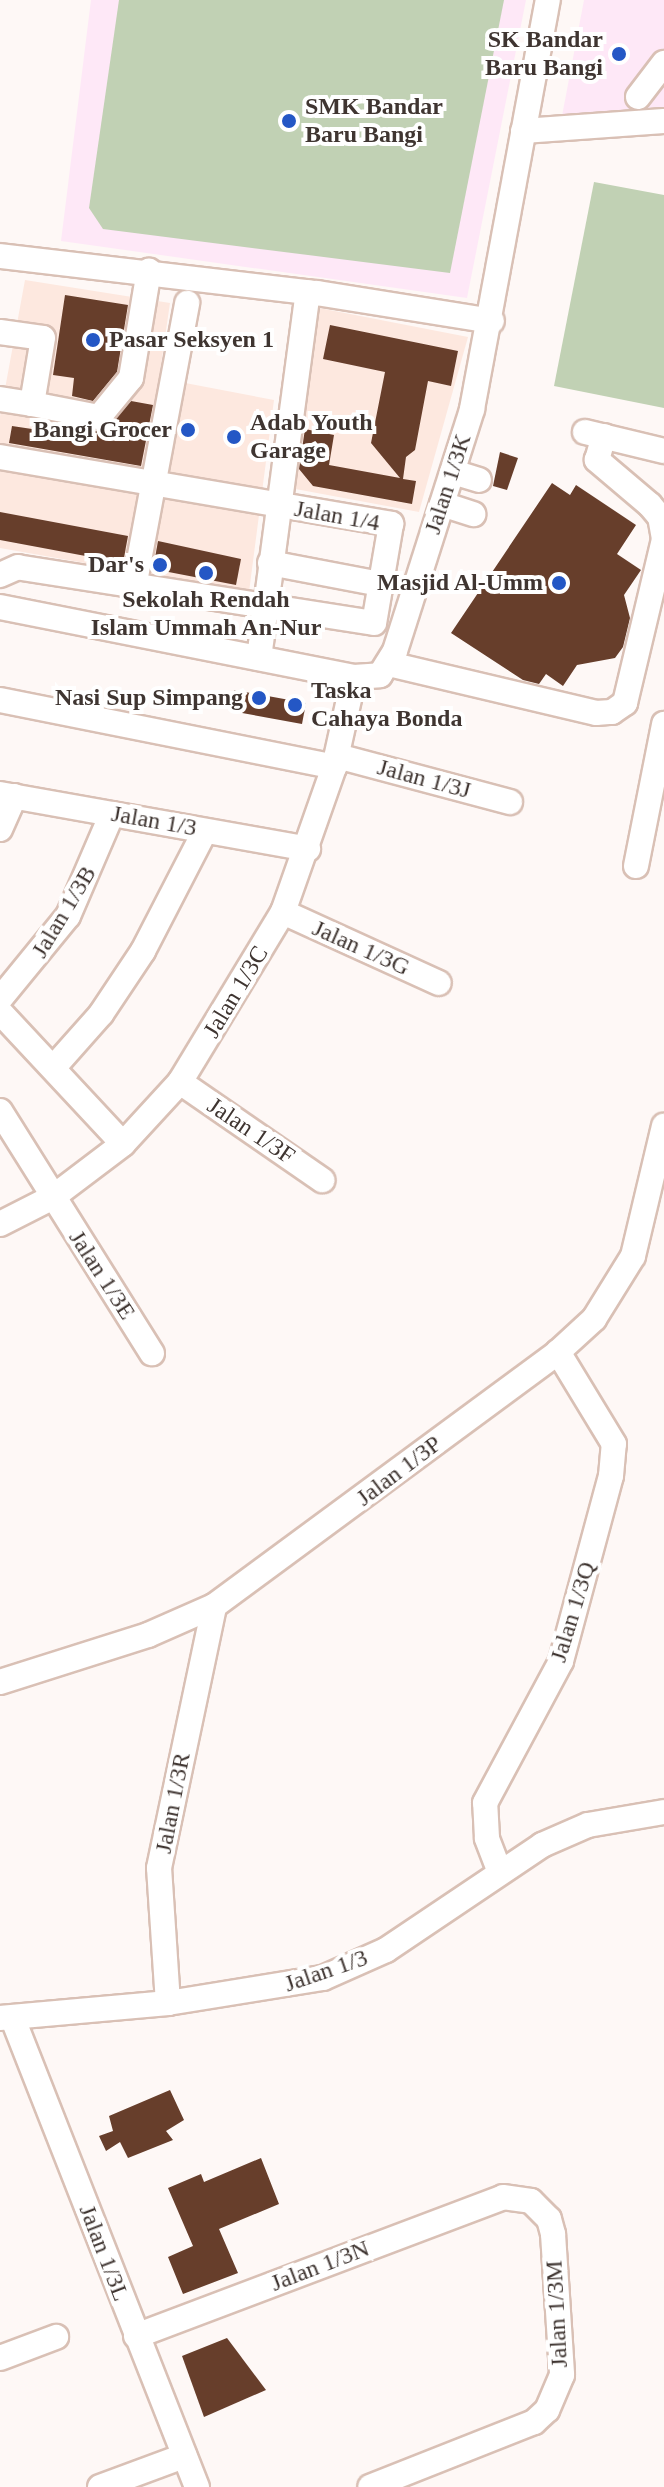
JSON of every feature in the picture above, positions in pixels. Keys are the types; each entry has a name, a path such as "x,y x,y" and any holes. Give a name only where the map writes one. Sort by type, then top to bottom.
{"street":[{"name":"Jalan 1/3K","path":"389,664 453,472 492,321 548,0"},
{"path":"638,97 664,63"},
{"path":"523,131 664,121"},
{"path":"0,256 308,292 492,321"},
{"path":"0,399 99,417 131,378 149,271"},
{"path":"259,658 308,292"},
{"path":"135,582 187,303"},
{"path":"0,332 43,338 32,404"},
{"path":"0,607 354,677 380,675 389,664 596,713 612,712 625,703 664,539 660,517 650,505 597,460 594,434 664,451"},
{"name":"Jalan 1/4","path":"0,457 391,524 374,623 135,582 18,567 0,575"},
{"path":"453,472 479,480"},
{"path":"442,504 473,514"},
{"path":"270,563 380,584"},
{"name":"Jalan 1/3C","path":"0,1224 53,1197 123,1144 180,1082 283,912 308,849 336,762 354,677"},
{"name":"Jalan 1/3J","path":"0,700 336,762 510,802"},
{"path":"636,866 664,724"},
{"path":"0,829 8,795"},
{"name":"Jalan 1/3","path":"8,795 308,849"},
{"name":"Jalan 1/3B","path":"0,999 68,916 112,814"},
{"path":"54,1067 101,1014 143,951 205,831"},
{"name":"Jalan 1/3G","path":"283,912 439,983"},
{"path":"0,1012 123,1144"},
{"name":"Jalan 1/3F","path":"180,1082 322,1180"},
{"name":"Jalan 1/3E","path":"0,1111 152,1353"},
{"name":"Jalan 1/3P","path":"0,1682 148,1635 214,1606 558,1352 594,1319 633,1256 664,1126"},
{"name":"Jalan 1/3Q","path":"499,1870 487,1838 485,1803 561,1661 611,1476 614,1444 558,1352"},
{"name":"Jalan 1/3R","path":"168,2003 159,1868 214,1606"},
{"name":"Jalan 1/3","path":"6,2018 168,2003 291,1986 355,1966 386,1950 499,1870 588,1825 664,1812"},
{"name":"Jalan 1/3L","path":"6,2018 197,2487"},
{"name":"Jalan 1/3N","path":"136,2336 503,2197"},
{"name":"Jalan 1/3M","path":"370,2487 534,2422 556,2393 562,2375 549,2219 531,2201 503,2197"},
{"path":"0,2358 56,2337"},
{"path":"100,2487 184,2456"}],"shaded area":[{"name":"SMK Bandar Baru Bangi","path":"91,0 526,0 467,298 61,241"},
{"name":"SK Bandar Baru Bangi","path":"584,0 664,0 664,108 562,116"},
{"path":"25,280 170,303 159,378 274,400 249,592 0,548 0,416"},
{"path":"314,307 468,337 419,512 290,488"}],"green space":[{"name":"SMK Bandar Baru Bangi","path":"119,0 504,0 450,273 103,229 89,208"},
{"path":"594,182 664,195 664,408 554,386"}],"building":[{"name":"Pasar Seksyen 1","path":"65,295 128,305 117,372 93,401 72,396 74,378 53,375"},
{"path":"330,325 458,351 451,386 428,381 415,450 406,457 403,479 416,481 412,504 313,486 299,469 305,429 334,435 329,465 400,478 371,443 385,372 323,359"},
{"path":"131,401 153,405 141,466 9,443 12,426 32,429 33,423 103,431"},
{"path":"500,452 518,458 507,490 493,486"},
{"name":"Masjid Al-Umm","path":"552,483 570,495 576,485 636,525 617,554 641,570 624,595 630,618 623,647 615,658 577,665 563,686 546,674 539,684 523,680 451,633"},
{"path":"0,512 128,536 123,563 0,540"},
{"path":"158,541 241,559 236,585 153,569"},
{"path":"234,690 306,703 302,724 231,711"},
{"path":"170,2090 184,2120 166,2131 173,2140 128,2158 120,2142 106,2151 99,2136 113,2131 109,2116"},
{"path":"261,2158 279,2204 219,2229 238,2273 183,2294 168,2257 193,2246 168,2188 201,2174 204,2182"},
{"path":"227,2338 266,2390 204,2417 182,2356"}],"place":[{"name":"SK Bandar Baru Bangi","path":"619,54"},
{"name":"SMK Bandar Baru Bangi","path":"289,121"},
{"name":"Pasar Seksyen 1","path":"93,340"},
{"name":"Bangi Grocer","path":"188,430"},
{"name":"Adab Youth Garage","path":"234,437"},
{"name":"Dar's","path":"160,565"},
{"name":"Sekolah Rendah Islam Ummah An-Nur","path":"206,573"},
{"name":"Masjid Al-Umm","path":"559,583"},
{"name":"Nasi Sup Simpang","path":"259,698"},
{"name":"Taska Cahaya Bonda","path":"295,705"}]}
